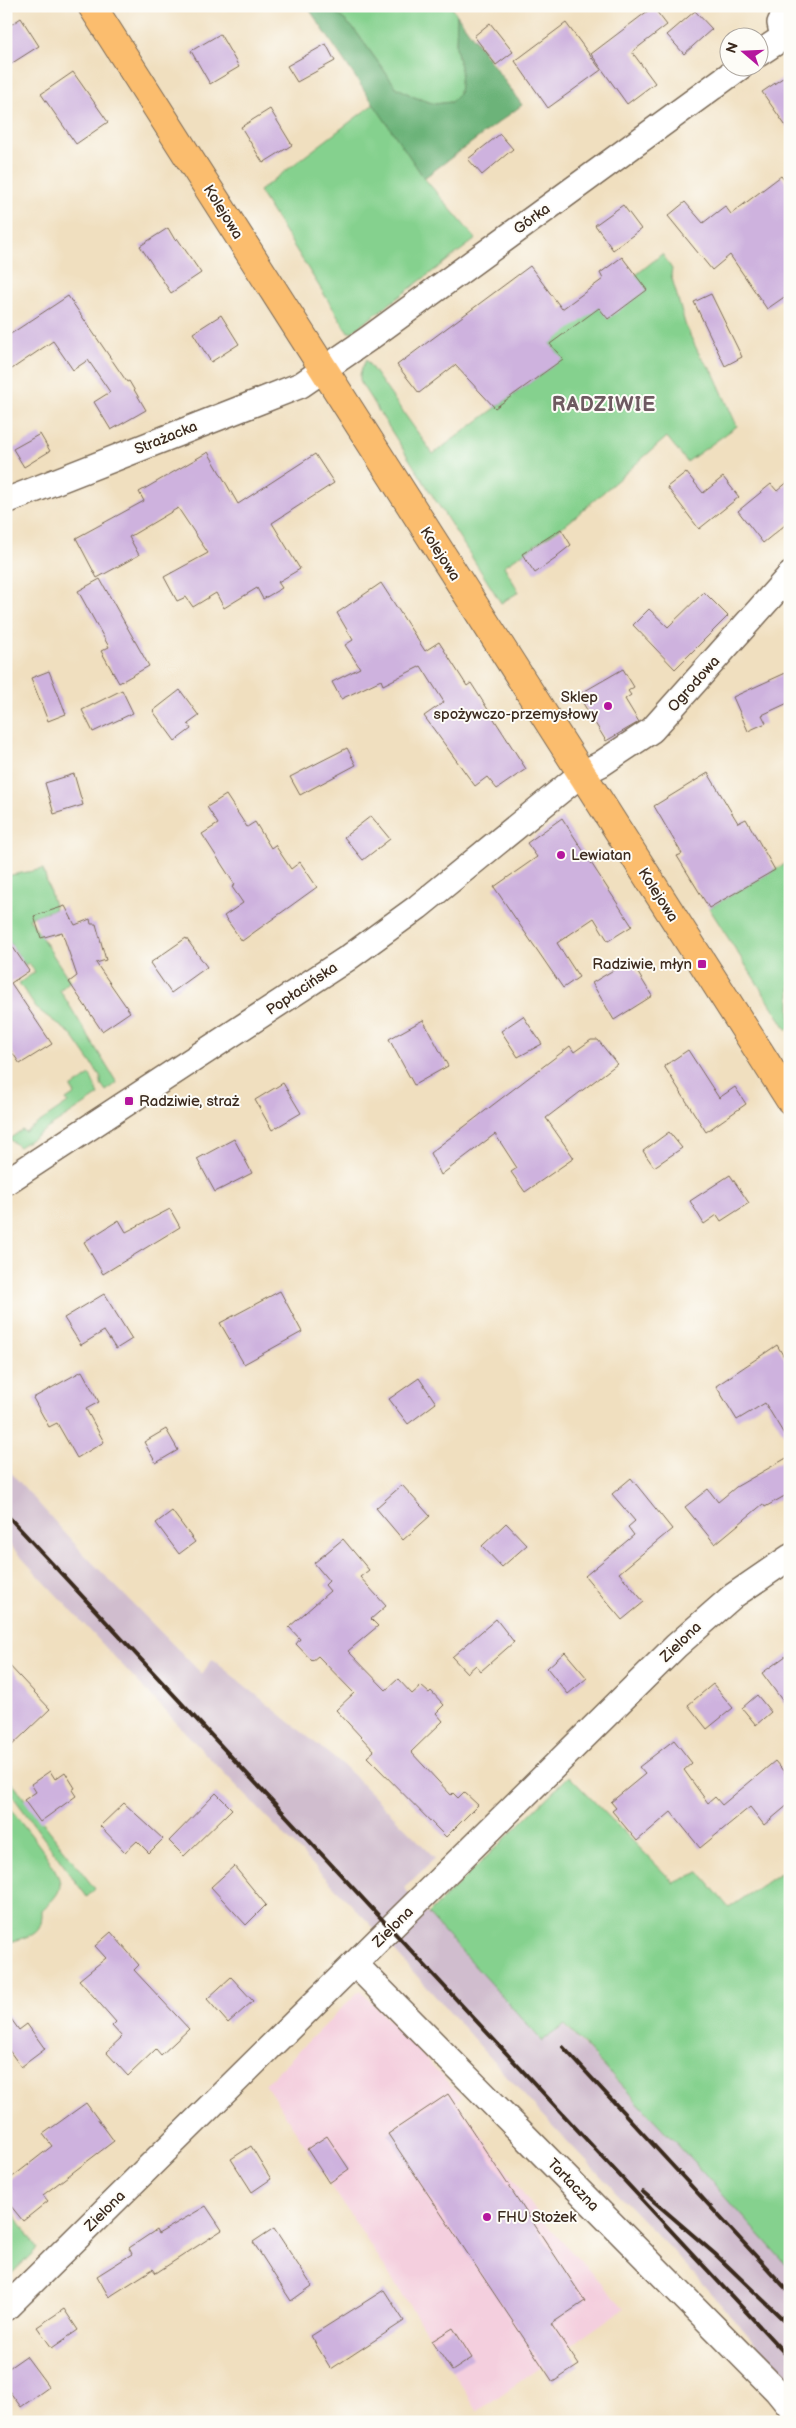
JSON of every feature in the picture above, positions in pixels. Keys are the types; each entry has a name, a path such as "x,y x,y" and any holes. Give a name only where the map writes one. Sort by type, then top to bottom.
{"main road":[{"name":"Kolejowa","path":"92,6 790,1100"}],"street":[{"path":"768,47 786,35 780,22 789,6"},
{"name":"Górka","path":"324,370 725,78"},
{"name":"Strażacka","path":"6,501 300,385 324,370"},
{"name":"Ogrodowa","path":"581,774 601,764 652,730 790,575"},
{"name":"Popłacińska","path":"6,1182 348,958 418,907 581,774"},
{"name":"Zielona","path":"6,2308 676,1646 732,1596 790,1557"},
{"name":"Tartaczna","path":"355,1964 777,2391 790,2407"}],"shaded area":[{"path":"6,1467 82,1552 202,1674 212,1659 345,1767 435,1858 404,1888 542,2040 564,2025 706,2175 790,2269 790,2382 673,2251 541,2114 373,1927 199,1747 6,1541"},
{"path":"360,1990 462,2097 457,2101 543,2221 624,2308 478,2411 265,2084"}],"green space":[{"path":"307,6 329,6 354,29 396,87 414,97 435,104 451,102 459,94 461,72 456,46 457,15 522,105 424,178"},
{"path":"329,6 451,6 457,15 456,46 461,72 459,95 451,102 435,104 414,97 396,87 354,29"},
{"path":"375,103 424,178 476,239 352,332 348,332 259,191"},
{"path":"662,254 672,269 671,275 686,327 700,356 713,372 737,426 687,462 667,437 569,522 504,566 519,592 501,603 362,385 360,375 363,366 366,360 433,454 562,359 550,344"},
{"path":"790,861 790,1028 787,1030 709,908"},
{"path":"43,869 55,909 29,918 70,981 60,990 117,1083 106,1091 101,1084 101,1077 71,1034 36,1008 19,983 35,972 29,963 25,965 6,937 6,876"},
{"path":"90,1075 99,1095 19,1147 9,1139 22,1130 25,1132 68,1103 66,1100 75,1094 71,1088"},
{"path":"6,1775 95,1889 87,1897 6,1787"},
{"path":"569,1776 674,1883 699,1872 729,1908 790,1866 790,2269 706,2175 565,2025 542,2041 428,1914"},
{"path":"6,1803 29,1831 54,1867 60,1889 51,1902 42,1910 42,1920 37,1931 33,1935 6,1944"},
{"path":"6,2201 37,2249 6,2279"}],"building":[{"path":"653,7 667,25 632,52 655,83 627,104 591,54"},
{"path":"695,11 712,29 684,54 667,35"},
{"path":"21,18 39,46 6,67 6,28"},
{"path":"490,23 513,52 496,65 474,36"},
{"path":"566,23 601,70 548,108 515,61"},
{"path":"220,34 239,67 210,84 191,51"},
{"path":"326,44 335,61 297,82 287,66"},
{"path":"73,72 108,122 76,144 41,94"},
{"path":"790,73 790,132 762,92"},
{"path":"270,109 292,145 263,163 241,127"},
{"path":"500,134 513,149 482,175 468,159"},
{"path":"781,176 790,187 790,293 767,309 730,255 712,270 668,216 685,202 703,223 725,206 731,214"},
{"path":"623,205 641,229 613,250 595,225"},
{"path":"168,228 201,273 171,293 140,246"},
{"path":"622,257 647,290 608,319 599,308 550,344 563,359 495,408 455,365 419,393 397,365 530,266 562,309 603,279 600,273"},
{"path":"711,294 742,357 725,366 694,302"},
{"path":"68,296 127,382 129,381 146,410 111,430 94,402 110,392 88,360 73,370 53,341 6,373 6,337"},
{"path":"221,315 239,344 211,362 193,333"},
{"path":"40,434 50,451 24,467 13,449"},
{"path":"208,452 238,504 315,454 334,483 272,523 300,569 278,582 282,588 263,599 257,588 224,608 216,593 193,607 186,597 177,601 164,577 208,553 178,508 129,537 139,555 97,578 76,538 144,501 139,492"},
{"path":"686,472 703,493 723,477 739,497 699,529 667,487"},
{"path":"790,480 790,521 763,543 738,511 771,484 777,491"},
{"path":"561,529 571,545 535,573 522,554"},
{"path":"100,579 149,666 119,683 101,651 109,647 78,591"},
{"path":"381,583 425,651 439,642 467,686 471,683 526,769 497,789 487,777 475,786 424,716 444,702 421,666 383,685 381,680 341,699 332,682 360,668 345,645 353,640 337,613"},
{"path":"704,592 728,616 675,669 633,625 649,609 668,627"},
{"path":"623,669 634,687 628,691 631,695 625,699 639,722 606,741 578,695"},
{"path":"49,671 66,714 48,721 31,678"},
{"path":"790,671 790,702 762,715 766,723 748,731 733,697"},
{"path":"122,690 133,713 93,732 82,710"},
{"path":"180,690 199,716 188,724 191,729 175,741 153,711"},
{"path":"347,748 356,765 300,795 290,777"},
{"path":"708,773 738,823 746,819 775,870 709,908 677,856 682,854 654,806"},
{"path":"74,774 83,805 54,814 45,783"},
{"path":"226,795 247,827 255,822 271,848 275,845 291,869 300,862 317,887 242,941 224,916 243,903 232,887 235,885 202,834 218,824 207,807"},
{"path":"371,816 390,839 363,860 344,837"},
{"path":"562,818 632,926 608,941 594,918 557,943 579,977 563,988 494,887 537,857 527,843"},
{"path":"65,906 75,925 90,919 91,924 96,924 106,960 96,963 130,1012 102,1031 69,982 77,976 62,932 41,938 34,916"},
{"path":"6,937 29,971 11,983 52,1044 20,1064 6,1043"},
{"path":"186,938 207,967 171,993 150,963"},
{"path":"630,960 652,996 614,1020 592,983"},
{"path":"523,1016 542,1044 518,1057 501,1031"},
{"path":"423,1020 448,1066 414,1085 389,1039"},
{"path":"591,1040 598,1040 617,1064 546,1118 574,1158 525,1192 511,1172 517,1168 495,1134 441,1175 430,1153 570,1046 574,1052"},
{"path":"688,1050 719,1098 735,1087 746,1104 706,1132 664,1066"},
{"path":"283,1083 301,1113 272,1130 255,1100"},
{"path":"669,1132 682,1148 654,1167 643,1151"},
{"path":"234,1139 252,1173 215,1192 197,1159"},
{"path":"730,1175 749,1203 721,1221 717,1215 704,1224 690,1201"},
{"path":"170,1209 180,1227 103,1274 84,1242 119,1220 126,1232"},
{"path":"280,1291 302,1332 244,1364 220,1323"},
{"path":"104,1294 132,1339 116,1349 104,1331 81,1345 64,1318"},
{"path":"777,1345 790,1367 790,1444 765,1403 737,1420 716,1386"},
{"path":"82,1371 99,1402 86,1409 104,1442 77,1458 57,1423 49,1427 33,1398"},
{"path":"419,1378 436,1403 408,1424 389,1399"},
{"path":"166,1429 178,1450 156,1463 144,1442"},
{"path":"790,1456 790,1493 765,1507 763,1504 715,1544 685,1507 708,1489 718,1502 736,1487"},
{"path":"631,1478 672,1529 619,1573 644,1602 622,1620 585,1576 634,1535 628,1527 635,1521 612,1494"},
{"path":"402,1485 430,1516 403,1540 376,1508"},
{"path":"172,1511 195,1542 179,1554 156,1523"},
{"path":"506,1523 527,1545 502,1567 482,1546"},
{"path":"343,1539 369,1570 360,1577 386,1606 371,1619 378,1626 348,1651 386,1690 398,1679 412,1694 421,1686 429,1693 431,1691 444,1705 436,1713 443,1721 411,1752 451,1795 453,1793 458,1798 464,1792 478,1805 446,1837 367,1757 374,1751 336,1710 354,1693 318,1656 312,1661 296,1644 300,1639 289,1627 330,1591 325,1585 329,1581 314,1563"},
{"path":"496,1619 514,1642 481,1671 476,1665 467,1673 452,1657"},
{"path":"565,1652 587,1678 568,1694 547,1668"},
{"path":"790,1653 790,1711 762,1673"},
{"path":"6,1662 50,1709 6,1751"},
{"path":"713,1684 733,1708 707,1729 688,1705"},
{"path":"757,1695 771,1712 756,1725 742,1708"},
{"path":"674,1740 692,1763 684,1770 708,1803 715,1797 722,1805 775,1761 790,1779 789,1804 764,1825 750,1807 700,1848 671,1812 637,1841 612,1811 616,1808 611,1802 645,1774 639,1767"},
{"path":"50,1771 55,1779 65,1772 75,1788 72,1790 76,1796 40,1822 24,1800 36,1792 31,1784"},
{"path":"216,1793 232,1809 184,1856 169,1841"},
{"path":"124,1803 163,1839 149,1853 137,1841 125,1852 100,1826"},
{"path":"234,1866 266,1905 246,1925 211,1887"},
{"path":"111,1932 139,1965 134,1970 189,2029 161,2055 156,2049 128,2076 106,2052 122,2037 112,2026 116,2022 79,1980 106,1958 95,1946"},
{"path":"231,1977 253,2001 228,2023 207,1999"},
{"path":"6,2012 19,2030 27,2024 45,2049 21,2067 6,2046"},
{"name":"FHU Stożek","path":"448,2094 585,2301 551,2324 579,2365 553,2382 388,2134"},
{"path":"86,2103 114,2141 43,2195 48,2201 23,2221 6,2200 6,2182 52,2146 43,2134"},
{"path":"327,2136 349,2169 329,2183 307,2149"},
{"path":"251,2146 271,2179 252,2192 231,2159"},
{"path":"206,2206 222,2230 156,2273 153,2269 109,2297 97,2276 132,2254 129,2248 156,2230 158,2234"},
{"path":"274,2228 312,2286 291,2301 253,2242"},
{"path":"384,2290 404,2321 331,2369 311,2336"},
{"path":"64,2309 78,2330 52,2348 37,2327"},
{"path":"453,2328 472,2358 452,2371 432,2341"},
{"path":"26,2356 49,2387 21,2407 6,2387 6,2370"}],"railway":[{"path":"6,1514 790,2359"},
{"path":"563,2047 790,2293"},
{"path":"643,2192 715,2254 790,2326"}],"place":[{"name":"Sklep spożywczo-przemysłowy","path":"608,706"},
{"name":"Lewiatan","path":"561,855"},
{"name":"Radziwie, młyn","path":"702,964"},
{"name":"Radziwie, straż","path":"129,1101"},
{"name":"FHU Stożek","path":"487,2217"}],"district":[{"name":"RADZIWIE","path":"604,405"}]}
